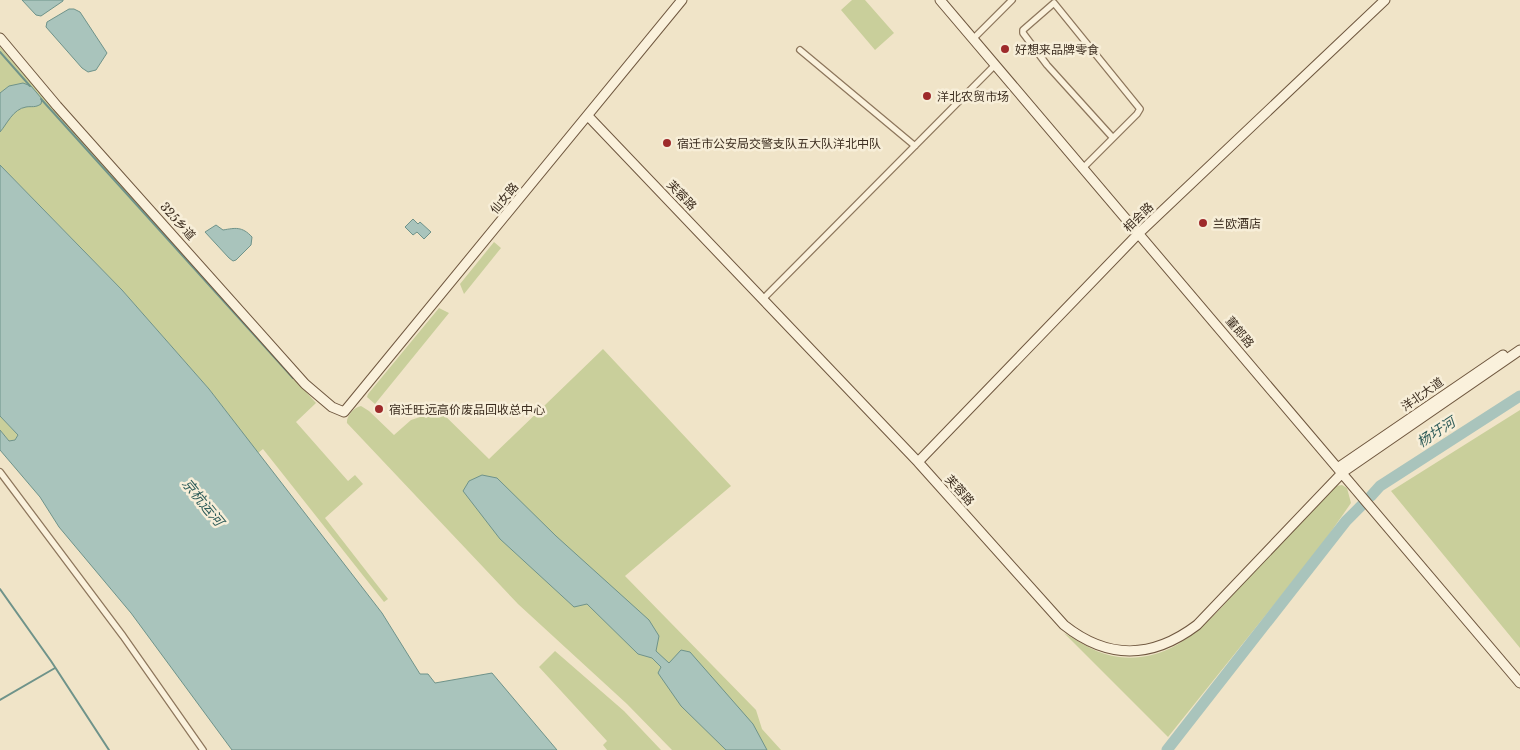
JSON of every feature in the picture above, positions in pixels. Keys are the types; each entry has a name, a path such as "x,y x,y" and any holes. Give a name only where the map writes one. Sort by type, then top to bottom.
{"street":[{"name":"仙女路","path":"344,412 682,0"},
{"name":"董郎路","path":"940,0 1520,682"},
{"path":"973,39 1012,0"},
{"name":"相会路","path":"918,462 1139,233 1385,0"},
{"path":"1083,168 1113,138 1137,114 1140,107 1054,3 1023,30 1023,33 1047,65 1113,138"},
{"name":"325乡道","path":"0,38 57,106 305,384 325,402 344,412"},
{"path":"800,50 915,146"},
{"path":"764,298 995,65"},
{"name":"芙蓉路","path":"588,116 764,298 918,462 1064,625 1088,642 1108,649 1132,652 1158,648 1181,638 1197,625 1341,470"},
{"name":"洋北大道","path":"1341,470 1520,344"},
{"name":"洋北大道","path":"1341,470 1520,350"},
{"path":"0,472 128,644 203,750"}],"green space":[{"path":"852,0 865,0 894,33 875,50 841,10"},
{"path":"0,47 316,403 296,422 348,481 355,475 363,484 325,518 388,599 384,602 263,449 258,453 209,389 122,290 0,165"},
{"path":"494,242 501,248 464,294 460,284"},
{"path":"439,308 449,313 375,404 367,397 368,394"},
{"path":"603,349 731,486 625,576 756,710 762,729 781,750 672,750 627,704 518,604 347,423 351,413 361,406 369,411 394,435 411,420 420,417 433,404 489,459"},
{"path":"1520,410 1520,648 1391,491"},
{"path":"0,416 18,435 15,440 9,441 0,430"},
{"path":"1342,485 1347,488 1351,503 1321,546 1168,737 1064,633 1097,651 1119,657 1142,657 1162,652 1181,642 1215,614 1268,555 1336,486"},
{"path":"555,651 624,711 661,750 607,750 603,745 607,741 539,667"}],"water":[{"path":"22,0 63,1 41,16 36,15"},
{"path":"69,9 80,12 107,53 96,70 88,72 82,68 46,27 47,22"},
{"path":"23,83 31,86 42,99 41,104 21,108 11,117 0,132 0,93 9,86"},
{"name":"京杭运河","path":"0,165 122,290 209,389 382,613 420,674 428,674 435,683 492,673 557,750 232,750 131,613 59,527 40,497 0,450 0,430 9,441 15,440 18,435 0,416"},
{"path":"413,219 418,224 420,222 431,232 424,239 417,232 413,235 405,227"},
{"path":"216,225 223,230 242,229 252,237 251,245 236,260 233,261 229,258 205,232"},
{"path":"482,475 497,478 556,536 649,620 659,636 656,651 669,663 681,650 690,652 753,724 767,750 726,750 681,706 658,673 661,667 652,658 638,654 587,604 574,607 500,539 463,491 469,481"}],"waterway":[{"path":"0,52 30,86"},
{"path":"41,99 293,378"},
{"name":"杨圩河","path":"1371,496 1380,486 1520,396"},
{"path":"1167,750 1346,521 1363,504"},
{"path":"0,589 51,661 109,750"},
{"path":"0,700 55,668"}],"place":[{"name":"好想来品牌零食","path":"1005,49"},
{"name":"洋北农贸市场","path":"927,96"},
{"name":"宿迁市公安局交警支队五大队洋北中队","path":"667,143"},
{"name":"兰欧酒店","path":"1203,223"},
{"name":"宿迁旺远高价废品回收总中心","path":"379,409"}]}
